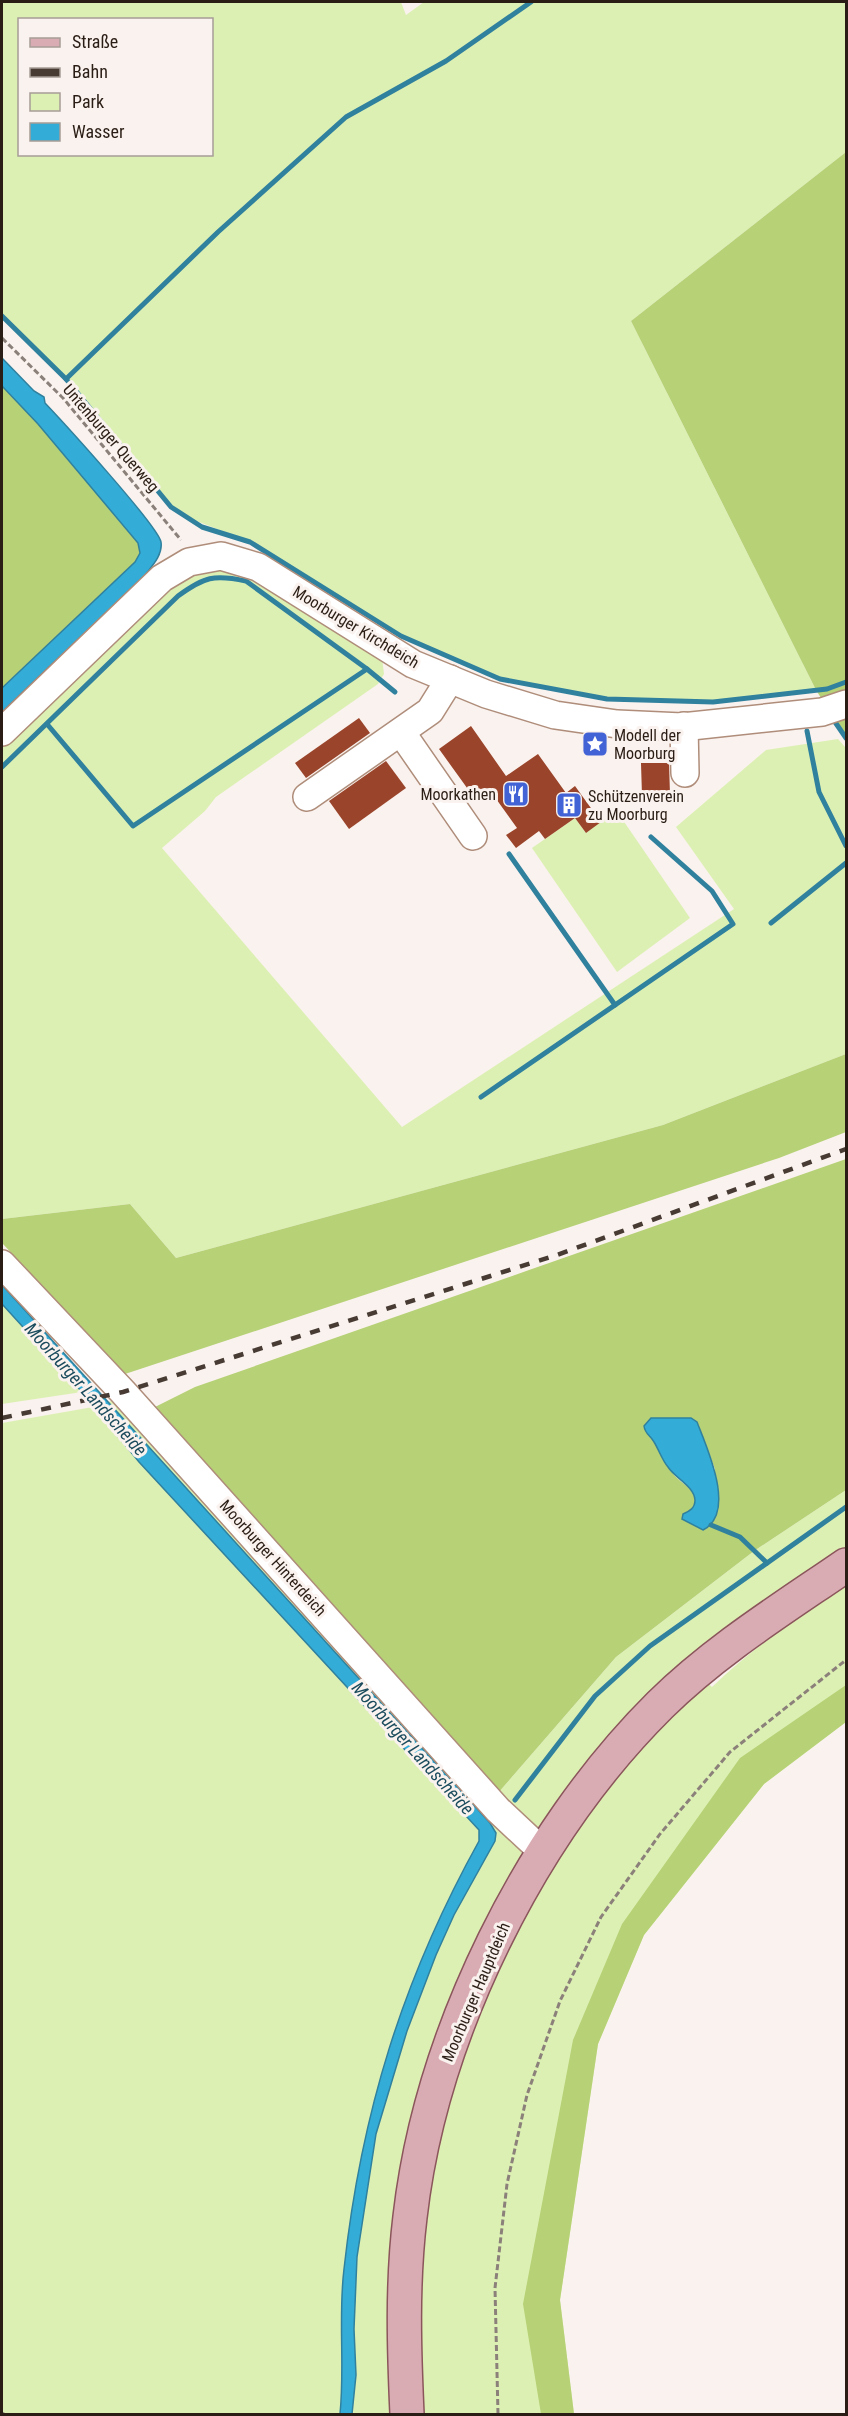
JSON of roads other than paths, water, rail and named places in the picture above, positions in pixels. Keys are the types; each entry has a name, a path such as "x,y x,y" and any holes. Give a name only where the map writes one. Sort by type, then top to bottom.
{"main road":[{"name":"Moorburger Hauptdeich","path":"407,2415 405,2274 410,2215 430,2111 484,1962 514,1903 543,1852 581,1797 616,1752 661,1705 722,1652 846,1565"}],"street":[{"name":"Moorburger Kirchdeich","path":"2,732 162,579 189,562 221,556 258,567 413,664 486,694 555,715 617,724 684,726 822,712 846,704"},
{"path":"307,797 430,711 450,679"},
{"path":"684,726 685,773"},
{"path":"401,732 473,836"},
{"name":"Moorburger Hinterdeich","path":"2,1264 123,1392 498,1810 543,1852"}],"water":[{"path":"2,358 34,391 44,397 45,403 128,496 156,532 161,547 156,560 145,575 2,712 2,688 135,562 140,553 138,543 38,424 2,386"},
{"name":"Moorburger Landscheide","path":"2,1285 490,1823 496,1833 495,1841 454,1915 436,1955 407,2031 376,2134 357,2257 354,2329 356,2375 352,2414 340,2414 342,2287 362,2156 374,2101 407,1995 452,1892 479,1841 479,1830 139,1462 82,1392 2,1304"},
{"path":"651,1418 691,1418 697,1422 712,1463 719,1495 718,1510 713,1522 703,1530 682,1519 683,1514 694,1505 694,1495 688,1486 671,1471 645,1431 644,1426"}],"waterway":[{"path":"2,316 66,379 218,232 346,117 446,61 531,2"},
{"path":"66,379 171,507 202,527 250,542 401,636 500,679 607,699 713,702 827,689 846,682"},
{"path":"2,767 178,596 210,579 226,578 246,581 367,669 133,826 47,724"},
{"path":"367,669 395,692"},
{"path":"835,722 846,738"},
{"path":"807,731 819,792 846,846"},
{"path":"481,1097 733,924 712,891 651,837"},
{"path":"509,854 615,1005"},
{"path":"771,923 846,863"},
{"path":"515,1800 595,1696 650,1646 846,1507"},
{"path":"711,1525 740,1537 767,1563"}],"railway":[{"path":"2,1418 123,1392 557,1255 846,1149"}],"place":[{"name":"Modell der Moorburg","path":"595,744"},
{"name":"Moorkathen","path":"516,794"},
{"name":"Schützenverein zu Moorburg","path":"569,805"}]}
